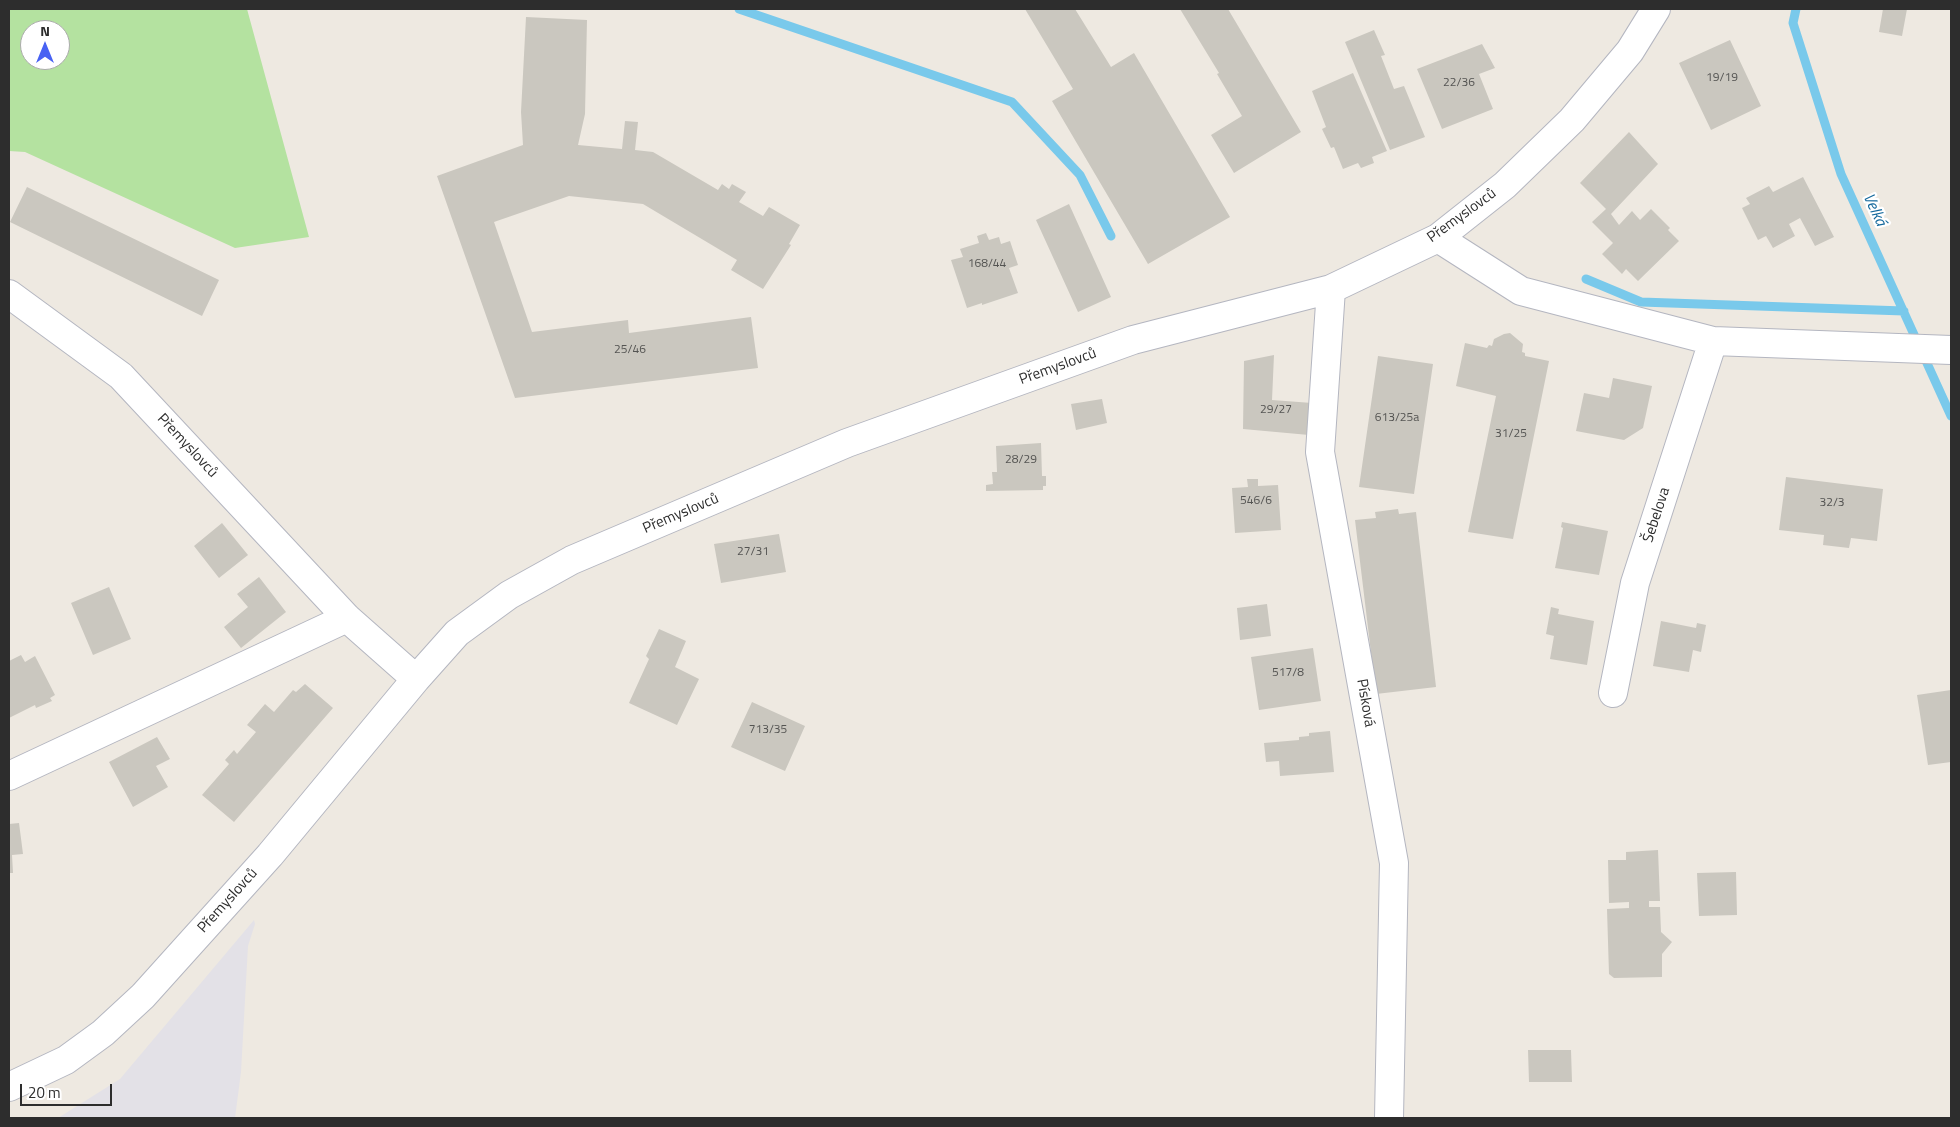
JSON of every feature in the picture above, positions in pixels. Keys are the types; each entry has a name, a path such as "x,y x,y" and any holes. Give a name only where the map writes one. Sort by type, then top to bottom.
{"street":[{"name":"Přemyslovců","path":"9,1087 66,1060 103,1033 143,996 270,854 416,679 457,633 509,595 572,560 847,444 1134,340 1331,289 1438,238 1505,185 1572,120 1630,51 1656,9"},
{"path":"1438,238 1521,291 1713,341 1951,350"},
{"name":"Písková","path":"1331,289 1320,452 1394,863 1389,1118"},
{"name":"Přemyslovců","path":"9,294 121,376 347,618 416,679"},
{"name":"Šebelova","path":"1613,693 1634,583 1713,341"},
{"path":"9,776 347,618"}],"shaded area":[{"path":"254,920 255,924 248,946 241,1072 235,1118 58,1118 120,1079"}],"green space":[{"path":"9,9 247,9 309,237 235,248 25,152 9,151"}],"building":[{"path":"1025,9 1075,9 1111,67 1134,53 1230,217 1148,264 1052,101 1073,89"},
{"path":"1180,9 1228,9 1301,132 1234,173 1211,135 1242,116 1217,74 1219,73"},
{"path":"1883,9 1907,9 1902,36 1879,32"},
{"path":"526,17 587,20 585,114 578,145 622,149 625,121 638,122 635,150 653,152 718,190 722,184 729,189 732,184 746,192 739,202 763,216 769,207 800,225 789,244 791,245 763,289 731,270 737,260 643,204 569,196 494,222 532,332 628,320 629,333 751,317 758,368 515,398 437,176 523,145 521,112"},
{"path":"1374,30 1385,55 1381,56 1394,89 1404,86 1425,137 1390,150 1345,42"},
{"path":"1730,40 1761,106 1711,130 1679,63"},
{"path":"1482,44 1495,68 1479,74 1493,109 1442,129 1417,69"},
{"path":"1353,73 1387,151 1372,157 1374,163 1361,168 1358,163 1343,169 1334,147 1331,148 1322,129 1326,127 1312,91"},
{"path":"1629,132 1658,164 1611,214 1619,225 1632,211 1640,220 1651,209 1670,228 1668,230 1679,241 1638,281 1626,269 1622,274 1602,254 1613,243 1592,222 1606,209 1580,183"},
{"path":"1803,177 1834,237 1815,246 1800,218 1789,224 1795,236 1773,248 1766,236 1758,240 1742,208 1750,204 1746,198 1769,186 1773,192"},
{"path":"27,187 219,280 202,316 10,222"},
{"path":"1069,204 1111,297 1078,312 1036,220"},
{"path":"986,233 989,240 999,237 1001,244 1010,241 1018,265 1009,268 1018,293 967,308 951,260 963,257 960,249 979,243 977,236"},
{"path":"1510,333 1523,344 1522,352 1525,353 1525,356 1549,361 1513,539 1468,532 1496,396 1456,386 1465,343 1487,348 1489,345 1492,346 1494,339"},
{"path":"1274,355 1272,400 1312,403 1309,435 1243,429 1244,361"},
{"path":"1378,356 1433,364 1414,494 1359,487"},
{"path":"1613,378 1652,386 1643,428 1624,440 1576,431 1584,393 1609,398"},
{"path":"1102,399 1107,423 1076,430 1071,404"},
{"path":"1041,443 1042,476 1046,476 1046,486 1043,486 1043,490 986,491 986,485 993,484 992,472 997,472 996,446"},
{"path":"1786,477 1883,489 1877,541 1851,538 1849,548 1823,545 1824,535 1779,530"},
{"path":"1247,479 1258,479 1258,486 1278,485 1281,530 1235,533 1232,488 1248,487"},
{"path":"1398,509 1399,514 1416,512 1436,687 1376,694 1355,520 1376,518 1375,512"},
{"path":"1562,522 1608,531 1599,575 1555,568 1563,528 1561,527"},
{"path":"222,523 248,555 219,578 194,546"},
{"path":"779,534 786,572 721,583 714,544"},
{"path":"259,577 286,612 241,648 224,627 248,607 237,594"},
{"path":"109,587 131,639 93,655 71,603"},
{"path":"1267,604 1271,636 1240,640 1237,608"},
{"path":"1551,607 1559,609 1558,614 1594,621 1587,665 1550,659 1554,636 1546,634"},
{"path":"1661,621 1696,628 1697,623 1706,625 1701,652 1693,650 1689,672 1653,666"},
{"path":"659,629 686,641 675,667 699,679 677,725 629,703 649,659 646,656"},
{"path":"1313,648 1321,701 1259,710 1251,657"},
{"path":"21,655 25,662 35,656 55,695 50,698 52,701 36,708 35,705 9,718 9,661"},
{"path":"305,684 333,708 234,822 202,795 229,764 225,760 234,750 237,754 256,732 247,725 265,704 274,712 293,690 296,692"},
{"path":"1951,690 1951,762 1928,765 1917,695"},
{"path":"752,702 805,726 785,771 731,747"},
{"path":"1330,731 1334,772 1280,776 1279,761 1266,762 1264,743 1299,740 1299,737 1309,736 1309,733"},
{"path":"157,737 170,759 156,766 168,787 133,807 109,762"},
{"path":"19,823 23,854 12,855 13,873 9,873 9,824"},
{"path":"1658,850 1660,901 1649,901 1649,907 1660,907 1661,932 1672,942 1662,954 1662,977 1614,978 1609,974 1607,909 1629,908 1629,902 1609,903 1608,860 1626,860 1626,852"},
{"path":"1736,872 1737,915 1699,916 1697,873"},
{"path":"1528,1050 1571,1050 1572,1082 1529,1082"}],"waterway":[{"path":"739,9 1012,102 1080,175 1111,236"},
{"name":"Velká","path":"1796,9 1793,23 1841,174 1951,416"},
{"path":"1586,279 1641,302 1904,311"}]}
